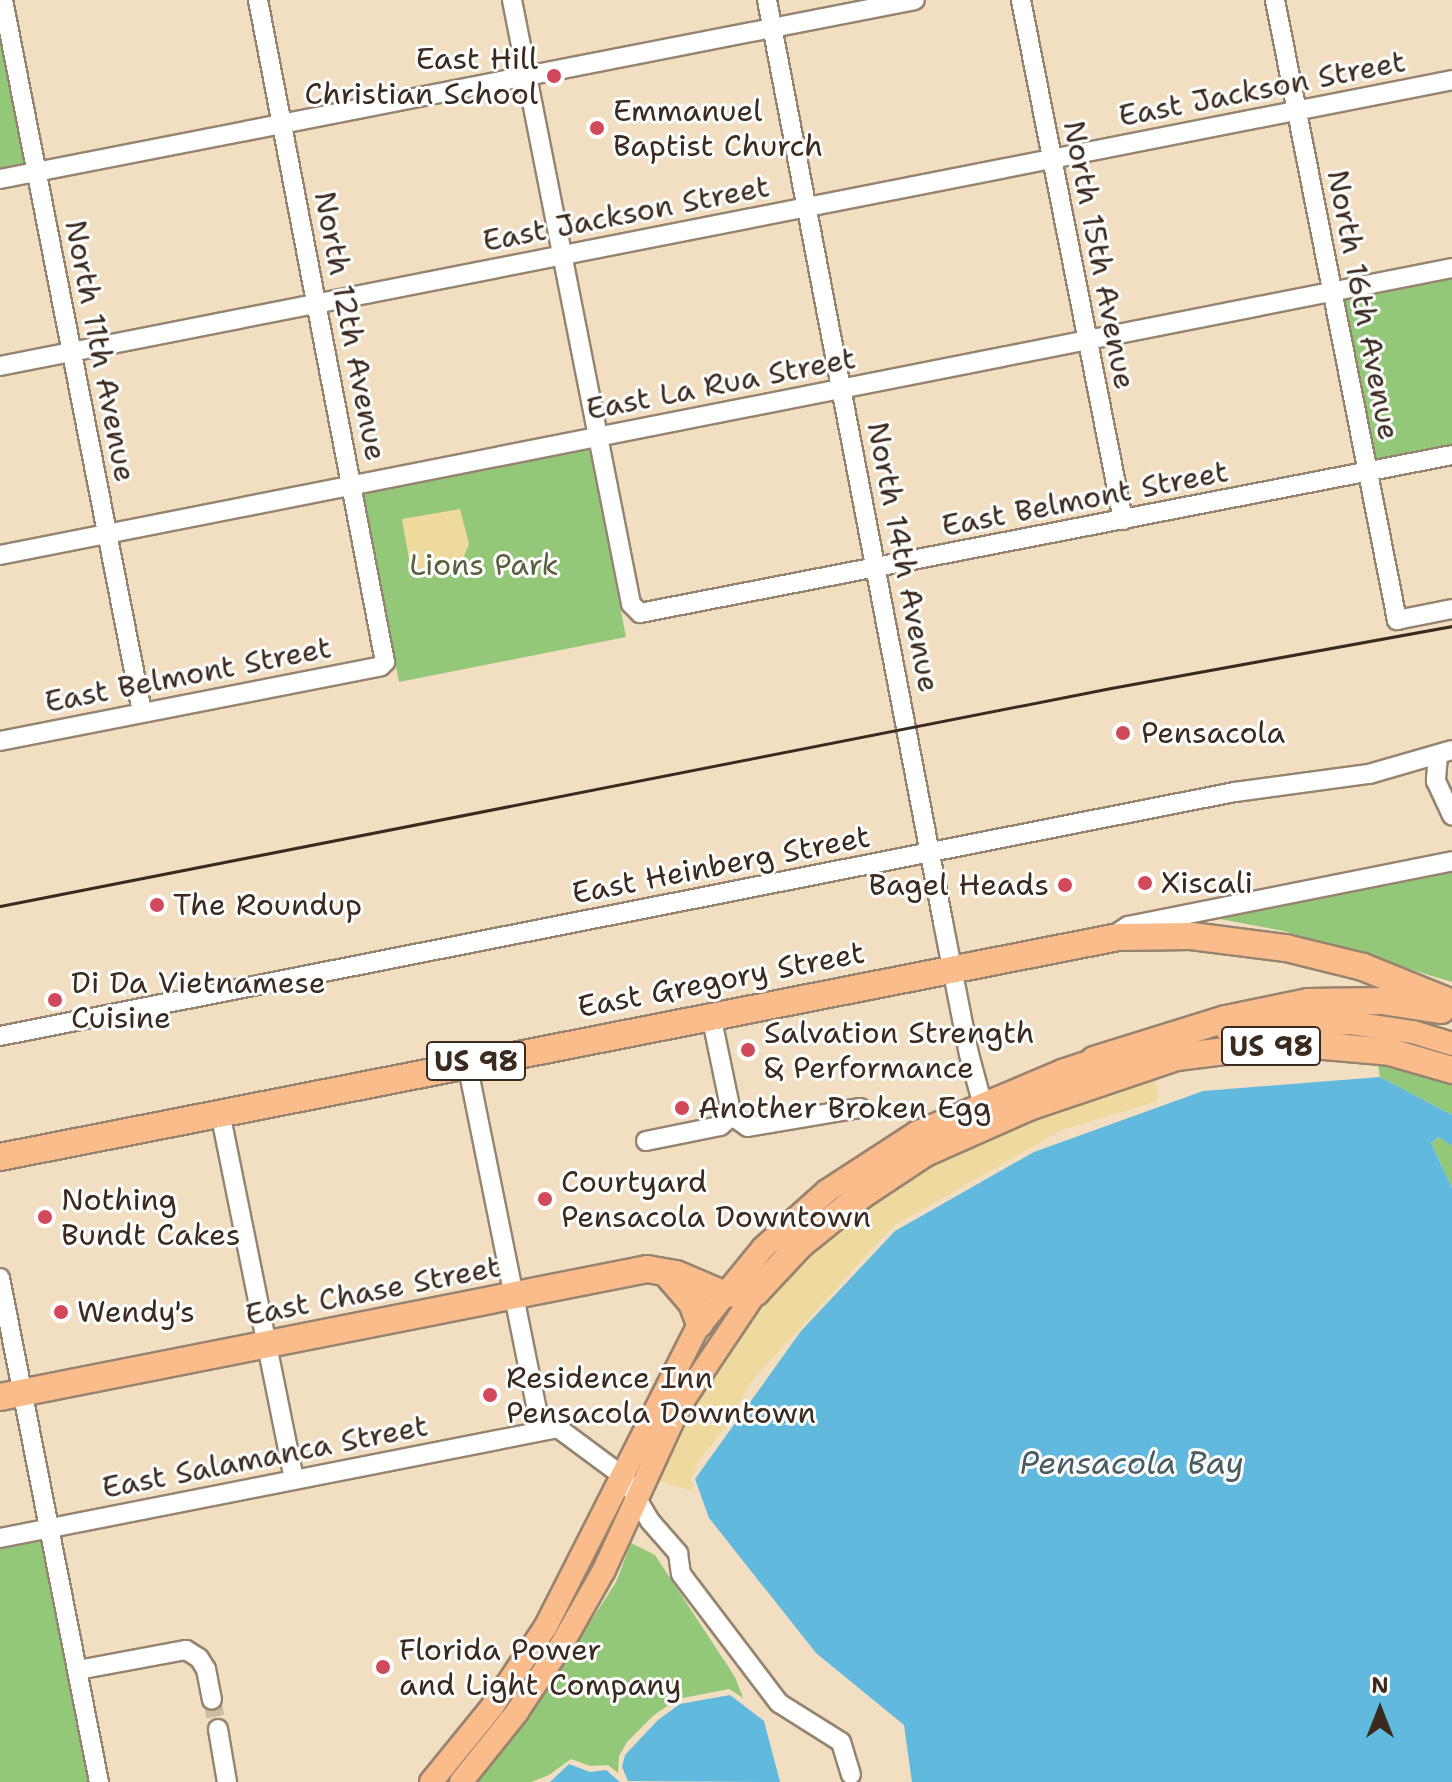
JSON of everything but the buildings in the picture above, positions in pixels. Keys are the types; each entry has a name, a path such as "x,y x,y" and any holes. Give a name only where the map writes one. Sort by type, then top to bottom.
{"highway":[{"name":"US 98","path":"1108,938 1172,935 1286,948 1363,967 1452,1003"},
{"name":"East Gregory Street","path":"0,1157 1108,938"},
{"path":"1093,1073 1226,1019 1308,1002 1382,1001 1452,1012"},
{"path":"1228,1049 1281,1035 1334,1033 1388,1038 1452,1054"},
{"name":"US 98","path":"756,1292 801,1244 881,1181 985,1114 1093,1073 1228,1049 1290,1043 1390,1052 1452,1070"},
{"name":"East Chase Street","path":"12,1394 647,1269 663,1270 723,1294 756,1292"},
{"path":"663,1270 692,1303 700,1324"}],"main road":[{"path":"1093,1073 1225,1030 1295,1023 1379,1026 1452,1044"},
{"path":"431,1782 475,1729 546,1626 700,1324 723,1294 763,1248 840,1181 916,1133 985,1114"},
{"path":"461,1782 493,1744 572,1627 701,1369 756,1292"}],"street":[{"name":"North 11th Avenue","path":"3,0 142,712"},
{"name":"North 12th Avenue","path":"258,0 385,662"},
{"path":"512,0 598,437"},
{"name":"North 14th Avenue","path":"767,0 952,967 985,1114"},
{"path":"0,179 915,0"},
{"name":"North 15th Avenue","path":"1021,0 1123,520"},
{"name":"North 16th Avenue","path":"1275,0 1397,620 1452,609"},
{"name":"East Jackson Street","path":"0,366 1452,80"},
{"name":"East La Rua Street","path":"0,555 1452,268"},
{"name":"East Belmont Street","path":"598,437 631,604 635,610 647,613 1452,455"},
{"name":"East Belmont Street","path":"0,741 366,669 385,662"},
{"path":"1445,753 1436,781 1452,816"},
{"name":"East Heinberg Street","path":"0,1036 1235,792 1369,774 1445,753"},
{"name":"East Gregory Street","path":"1108,938 1128,926 1452,861"},
{"path":"711,1015 732,1116 748,1127 860,1108"},
{"path":"467,1063 541,1430 565,1430 624,1477 650,1521 678,1553 681,1574 779,1703 841,1742 851,1774"},
{"path":"220,1112 294,1479"},
{"path":"646,1141 720,1126 732,1116"},
{"path":"0,1278 12,1394 49,1528 99,1782"},
{"name":"East Salamanca Street","path":"0,1538 541,1430"},
{"path":"78,1670 186,1650 199,1658 206,1669 212,1699"},
{"path":"218,1729 227,1782"},
{"path":"475,1729 493,1744"}],"green space":[{"path":"0,26 27,166 0,171"},
{"path":"1452,275 1452,446 1370,463 1339,298"},
{"name":"Lions Park","path":"586,447 591,454 626,637 399,682 362,491"},
{"path":"1452,868 1452,982 1284,931 1209,917"},
{"path":"1391,1043 1432,1043 1452,1049 1452,1115 1380,1077 1375,1049"},
{"path":"1440,1137 1452,1146 1452,1188 1431,1143"},
{"path":"45,1536 94,1782 0,1782 0,1545"},
{"path":"631,1543 655,1555 735,1677 743,1698 729,1689 678,1699 654,1715 627,1742 619,1756 618,1773 608,1765 590,1766 571,1759 549,1775 531,1782 475,1782 535,1708 616,1582"}],"sand":[{"path":"460,509 469,544 462,561 445,572 419,574 411,571 402,519"},
{"path":"1156,1079 1158,1101 1062,1130 893,1226 751,1382 727,1425 697,1463 691,1481 695,1492 656,1480 666,1455 713,1373 749,1318 796,1265 851,1216 903,1178 1040,1114"}],"water":[{"name":"Pensacola Bay","path":"1380,1077 1452,1115 1452,1146 1439,1137 1431,1143 1452,1188 1452,1782 912,1782 904,1725 816,1653 709,1518 695,1479 801,1331 895,1231 1034,1152 1203,1091"},
{"path":"730,1695 764,1721 780,1782 628,1781 622,1767 625,1755 658,1720 680,1704"},
{"path":"569,1764 590,1772 606,1770 620,1782 550,1782"}],"tunnel":[{"path":"212,1699 218,1729"}],"railway":[{"path":"0,906 1111,688 1452,626"}],"place":[{"name":"East Hill Christian School","path":"554,76"},
{"name":"Emmanuel Baptist Church","path":"597,128"},
{"name":"Pensacola","path":"1123,733"},
{"name":"Xiscali","path":"1145,883"},
{"name":"Bagel Heads","path":"1065,885"},
{"name":"The Roundup","path":"157,905"},
{"name":"Di Da Vietnamese Cuisine","path":"55,1000"},
{"name":"Salvation Strength & Performance","path":"748,1050"},
{"name":"Another Broken Egg","path":"682,1108"},
{"name":"Courtyard Pensacola Downtown","path":"545,1199"},
{"name":"Nothing Bundt Cakes","path":"45,1217"},
{"name":"Wendy's","path":"61,1312"},
{"name":"Residence Inn Pensacola Downtown","path":"490,1395"},
{"name":"Florida Power and Light Company","path":"383,1667"}]}
